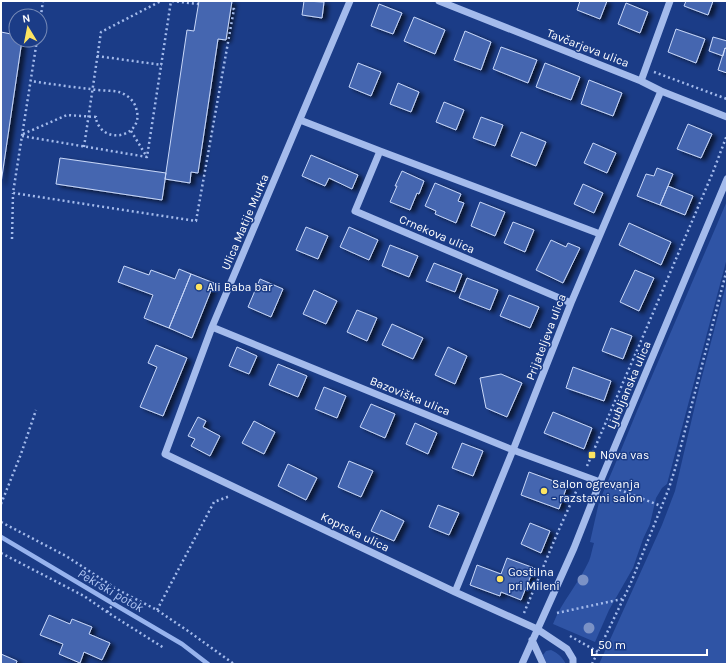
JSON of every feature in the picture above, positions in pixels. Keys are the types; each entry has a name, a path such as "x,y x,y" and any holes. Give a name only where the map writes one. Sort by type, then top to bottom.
{"street":[{"name":"Ulica Matije Murka","path":"165,454 212,328 350,1"},
{"name":"Tavčarjeva ulica","path":"439,1 641,80 661,91 727,118"},
{"path":"641,80 670,1"},
{"name":"Prijateljeva ulica","path":"455,592 571,303 661,91"},
{"path":"300,120 600,234"},
{"name":"Crnekova ulica","path":"380,151 355,211 571,303"},
{"name":"Ljubljanska ulica","path":"522,664 574,548 600,482 727,179"},
{"name":"Bazoviška ulica","path":"212,328 513,450 600,482"},
{"name":"Koprska ulica","path":"165,454 455,592 537,629 567,649 573,659 573,664"},
{"path":"532,640 543,664"}],"path":[{"path":"84,147 101,32 161,1"},
{"path":"147,157 172,1 198,4"},
{"path":"13,193 196,221 234,9 230,9"},
{"path":"12,239 13,193 36,48"},
{"path":"97,56 162,65"},
{"path":"653,72 727,99"},
{"path":"22,135 67,115 96,117 98,125 103,130 112,135 121,135 131,131 137,118 137,109 134,102 126,95 119,92 92,90 31,81"},
{"path":"131,131 147,157"},
{"path":"22,135 147,157"},
{"path":"528,614 524,612 713,172 727,135"},
{"path":"592,664 630,585 669,488 727,269"},
{"path":"1,504 21,454 36,410"},
{"path":"600,482 661,506"},
{"path":"156,610 214,502 244,492"},
{"path":"1,522 66,556 120,591 156,610 234,664"},
{"path":"1,553 84,596 164,648"},
{"path":"107,612 112,607 120,591"},
{"path":"555,613 557,614 622,599"},
{"path":"565,633 598,652"}],"shaded area":[{"path":"727,201 727,258 667,484 662,488 656,498 650,524 633,568 609,610 595,642 553,624 589,561 594,543 590,542 599,502"},
{"path":"727,281 727,664 599,664 662,525 675,491 700,384"},
{"path":"551,650 556,652 566,664 547,664 543,655 546,651"}],"building":[{"path":"199,1 232,1 226,40 218,39 198,173 191,172 190,183 165,179 187,30 194,31"},
{"path":"304,1 324,2 322,18 302,15"},
{"path":"580,1 607,1 600,19 577,10"},
{"path":"686,1 713,1 708,15 684,6"},
{"path":"626,3 648,12 640,33 618,24"},
{"path":"379,4 402,13 393,34 371,26"},
{"path":"414,17 445,30 435,54 404,41"},
{"path":"676,29 705,39 696,63 668,52"},
{"path":"465,31 491,42 481,70 454,60"},
{"path":"1,32 8,33 8,48 21,48 1,183"},
{"path":"713,37 727,41 727,49 725,48 723,56 709,51"},
{"path":"501,47 537,60 528,83 493,69"},
{"path":"725,48 727,49 727,73 718,70"},
{"path":"358,63 381,72 371,96 349,87"},
{"path":"545,63 580,77 571,100 536,87"},
{"path":"589,80 622,93 613,116 581,104"},
{"path":"398,83 419,92 411,112 390,104"},
{"path":"444,102 464,110 456,130 436,122"},
{"path":"481,117 503,125 495,146 473,138"},
{"path":"688,124 712,134 701,158 677,149"},
{"path":"521,132 546,142 536,166 511,156"},
{"path":"593,143 616,153 607,173 584,163"},
{"path":"311,155 358,175 352,189 329,178 325,186 302,176"},
{"path":"60,158 166,173 162,200 56,184"},
{"path":"657,168 673,174 660,205 637,196 646,174 654,176"},
{"path":"402,171 424,181 410,210 390,202"},
{"path":"435,183 461,194 458,201 464,203 456,223 435,214 436,211 425,206"},
{"path":"583,184 603,193 594,213 574,204"},
{"path":"668,186 693,196 685,215 660,205"},
{"path":"480,202 505,212 495,236 471,226"},
{"path":"513,222 534,230 525,252 504,243"},
{"path":"629,223 671,242 661,265 619,245"},
{"path":"306,227 328,236 318,259 296,250"},
{"path":"349,227 378,240 369,260 340,247"},
{"path":"551,240 566,247 568,243 580,248 563,283 536,270"},
{"path":"390,245 418,256 409,277 382,266"},
{"path":"434,263 462,274 455,292 426,281"},
{"path":"124,266 149,275 151,270 175,279 179,269 191,274 169,328 144,318 153,295 118,282"},
{"path":"635,270 654,278 639,311 620,302"},
{"path":"191,274 214,283 192,338 169,328"},
{"path":"467,278 498,290 490,310 459,298"},
{"path":"260,279 283,289 271,317 248,307"},
{"path":"314,290 337,301 326,324 303,314"},
{"path":"509,295 539,307 530,328 500,316"},
{"path":"357,310 377,318 367,341 347,332"},
{"path":"392,324 423,338 413,359 382,345"},
{"path":"611,328 632,336 623,359 602,351"},
{"path":"156,345 187,358 163,416 140,407 157,367 148,363"},
{"path":"237,347 257,356 249,374 229,366"},
{"path":"448,347 467,356 455,384 435,375"},
{"path":"278,364 307,376 298,397 269,385"},
{"path":"573,367 611,381 604,401 566,388"},
{"path":"501,374 522,383 507,417 486,408 480,378"},
{"path":"324,387 346,396 337,418 315,409"},
{"path":"371,404 395,414 385,438 360,427"},
{"path":"553,412 592,428 584,449 544,433"},
{"path":"198,417 206,421 203,427 220,436 210,456 191,446 195,439 188,436"},
{"path":"254,421 275,432 264,454 242,443"},
{"path":"415,423 437,433 428,454 406,444"},
{"path":"462,443 483,451 473,476 452,468"},
{"path":"349,461 373,471 361,497 338,487"},
{"path":"288,464 317,478 306,500 278,486"},
{"name":"Salon ogrevanja - razstavni salon","path":"529,472 567,486 559,509 521,495"},
{"path":"438,505 459,513 449,535 429,527"},
{"path":"381,510 404,521 394,541 371,531"},
{"path":"530,523 550,531 541,553 521,544"},
{"name":"Gostilna pri Mileni","path":"507,558 534,568 521,600 501,592 500,596 470,585 477,565 501,574"},
{"path":"49,615 70,624 72,619 92,627 89,634 110,643 102,660 84,652 80,663 59,654 63,644 40,635"},
{"path":"1,654 17,661 16,664 1,664"}],"waterway":[{"name":"Pekrski potok","path":"1,537 182,644 208,664"}],"place":[{"name":"Ali Baba bar","path":"199,287"},
{"name":"Nova vas","path":"592,455"},
{"name":"Salon ogrevanja - razstavni salon","path":"544,491"},
{"name":"Gostilna pri Mileni","path":"500,579"}]}
